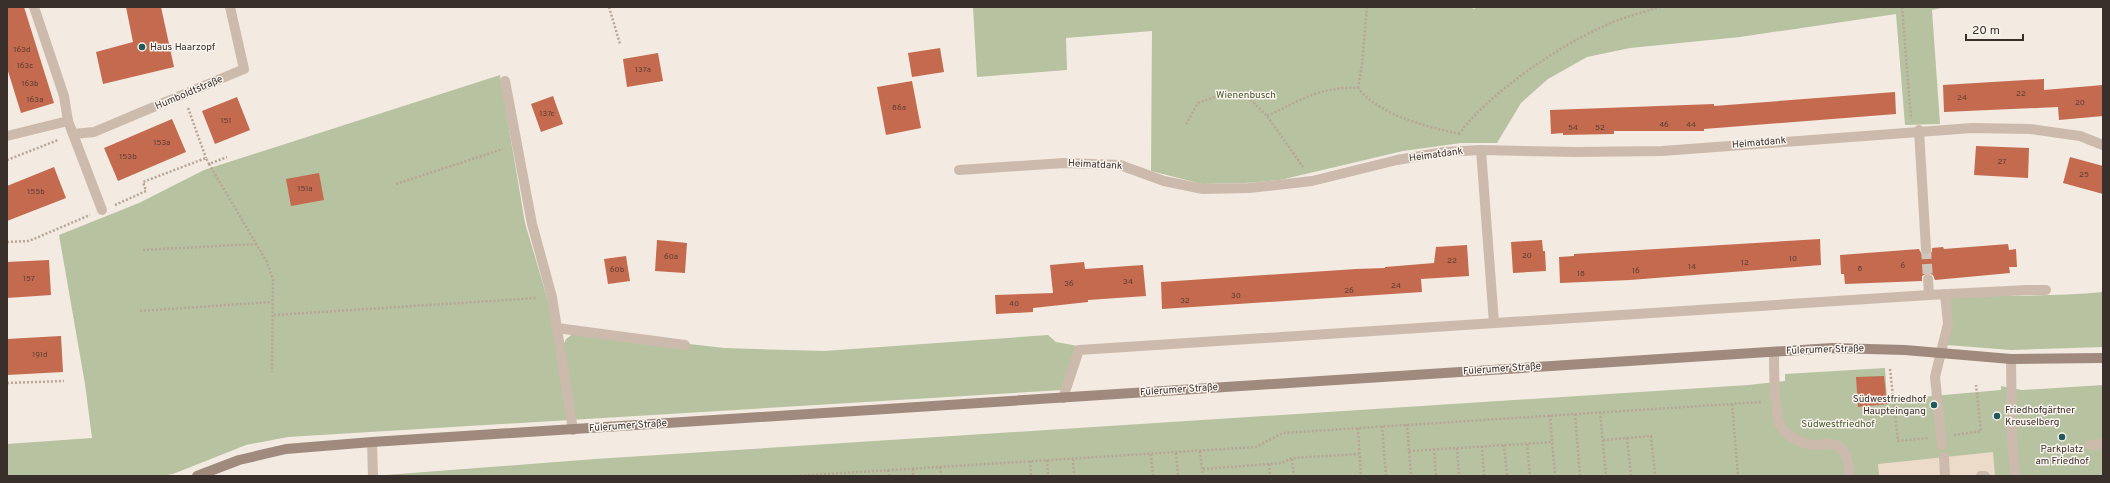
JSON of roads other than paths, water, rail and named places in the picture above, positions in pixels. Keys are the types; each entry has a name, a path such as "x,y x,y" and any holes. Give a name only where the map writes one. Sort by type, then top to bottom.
{"main road":[{"name":"Fulerumer Straße","path":"197,476 239,460 286,449 372,442 1774,352 1866,348 1941,352 2011,359 2103,358"}],"street":[{"path":"34,7 64,96 68,121 102,210"},
{"name":"Humboldtstraße","path":"73,134 94,132 183,96 244,69 230,7"},
{"path":"505,81 532,224 552,297 573,430"},
{"path":"7,136 68,121"},
{"name":"Heimatdank","path":"959,170 1064,163 1120,165 1164,181 1203,189 1249,188 1312,181 1405,159 1444,152 1481,150 1576,152 1662,151 1919,130 1972,128 2030,129 2080,136 2103,145"},
{"path":"1919,130 1926,250"},
{"path":"1481,150 1494,324"},
{"path":"1928,279 1929,295"},
{"path":"1063,398 1079,350 1929,295 2046,290"},
{"path":"1942,445 1935,377 1948,324 1946,294"},
{"path":"557,328 685,345"},
{"path":"1774,352 1780,426 1789,436 1802,442 1814,445 1831,444 1838,446 1846,453 1849,465 1849,476"},
{"path":"2011,359 2012,434 2015,476"},
{"path":"372,442 373,476"},
{"path":"2090,445 2103,444"},
{"path":"1944,457 1945,476"}],"tunnel":[{"path":"1926,249 1928,279"}],"place":[{"name":"Haus Haarzopf","path":"142,47"},
{"name":"Südwestfriedhof Haupteingang","path":"1934,405"},
{"name":"Friedhofgärtner Kreuselberg","path":"1997,416"},
{"name":"Parkplatz am Friedhof","path":"2062,437"}],"park label":[{"name":"Wienenbusch","path":"1246,95"},
{"name":"Südwestfriedhof","path":"1838,424"}]}
